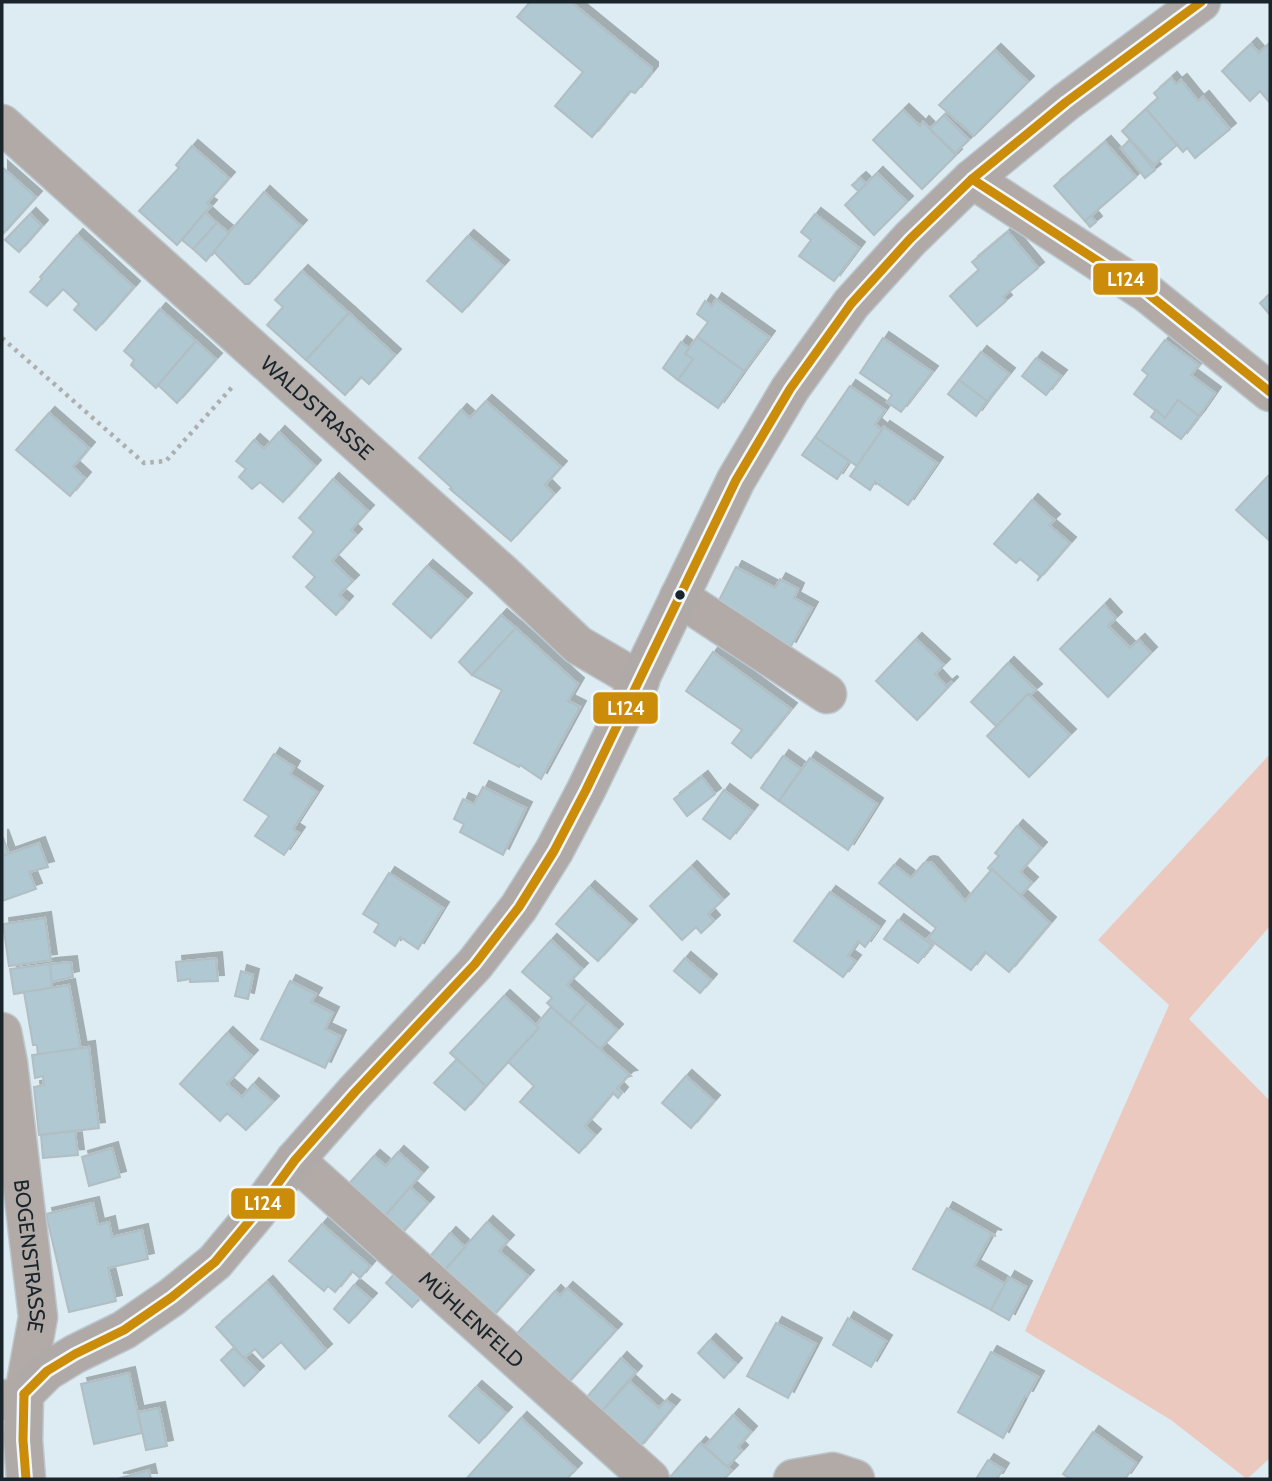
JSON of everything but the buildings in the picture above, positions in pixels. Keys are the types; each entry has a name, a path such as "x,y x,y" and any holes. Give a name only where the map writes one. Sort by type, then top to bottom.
{"street":[{"path":"13,1398 47,1371 124,1330 173,1297 215,1262 257,1212 295,1160 475,964 519,907 554,851 640,681 736,480 790,389 851,304 910,239 972,179 1066,102 1201,2"},
{"name":"WALDSTRASSE","path":"2,124 502,573 578,645 640,681"},
{"path":"972,179 1147,293 1270,392"},
{"path":"679,597 827,694"},
{"name":"BOGENSTRASSE","path":"2,1032 38,1317 13,1398 23,1440 26,1479"},
{"name":"MÜHLENFELD","path":"295,1160 649,1479"},
{"path":"793,1479 833,1472 855,1479"}],"path":[{"path":"2,338 144,463 166,461 261,356"}],"shaded area":[{"path":"1270,754 1270,926 1189,1019 1270,1101 1270,1458 1247,1479 1171,1420 1025,1331 1169,1005 1098,940"}],"transit line":[{"name":"L124","path":"24,1394 47,1371 124,1330 172,1297 215,1262 257,1212 295,1160 475,964 519,907 554,851 586,790 736,480 790,389 851,304 910,239 972,179 1066,102 1201,2"},
{"name":"L124","path":"972,179 1147,293 1270,392"},
{"name":"L124","path":"24,1394 26,1479"}]}
